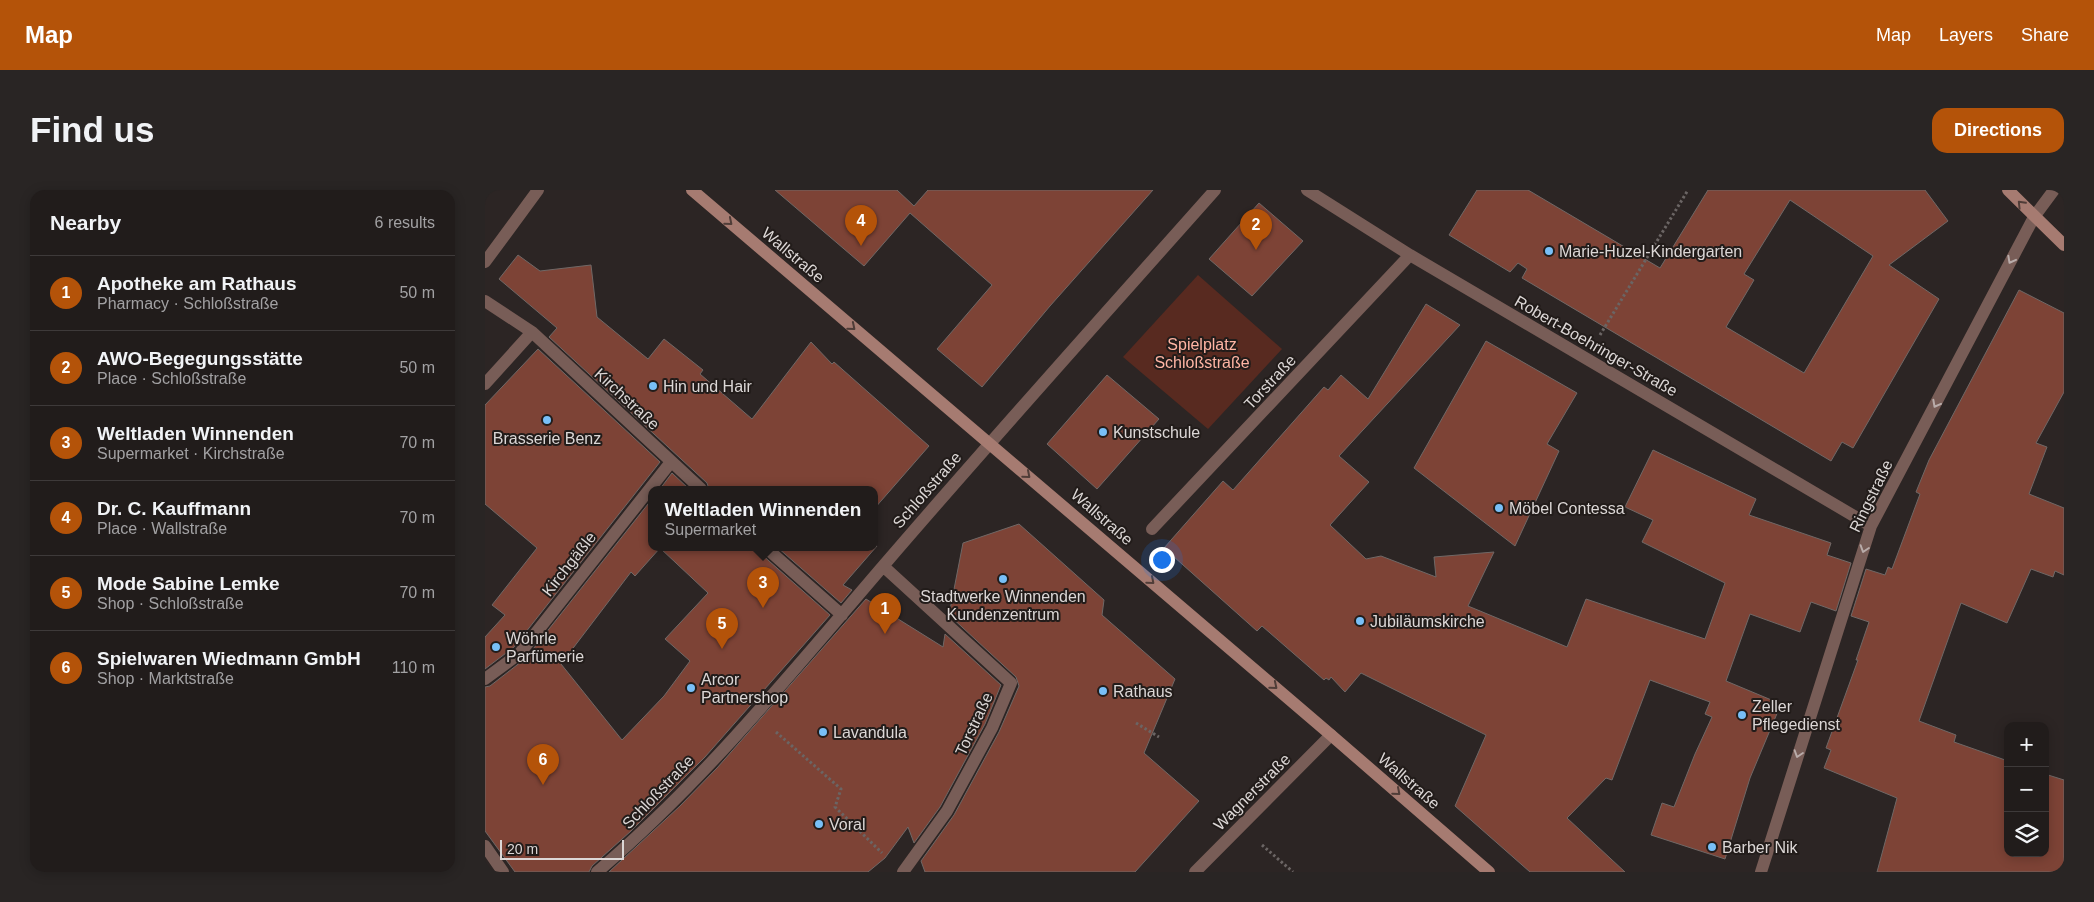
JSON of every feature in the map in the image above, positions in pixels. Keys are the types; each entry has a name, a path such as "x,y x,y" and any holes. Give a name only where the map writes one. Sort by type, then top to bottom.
{"street":[{"path":"485,262 538,190"},
{"name":"Wallstraße","path":"692,190 990,443 1489,872"},
{"name":"Schloßstraße","path":"597,872 661,814 755,713 990,443 1215,190"},
{"name":"Robert-Boehringer-Straße","path":"1307,190 1410,255 1871,526"},
{"path":"2007,190 2064,245"},
{"name":"Ringstraße","path":"1761,872 1871,526 2034,217 2054,190"},
{"name":"Torstraße","path":"1151,529 1410,255"},
{"name":"Kirchstraße","path":"485,301 532,332 698,486"},
{"path":"485,384 532,332"},
{"name":"Kirchgäßle","path":"652,486 671,462"},
{"name":"Kirchgäßle","path":"485,679 519,653 648,491"},
{"path":"770,551 842,615"},
{"name":"Torstraße","path":"883,566 1011,683 992,728 947,811 903,872"},
{"name":"Wagnerstraße","path":"1195,872 1331,735"},
{"path":"485,846 503,872"}],"path":[{"path":"1585,359 1688,190"},
{"path":"755,713 841,789 835,807 888,859"},
{"path":"1135,724 1159,737"},
{"path":"1241,826 1293,872"}],"green space":[{"name":"Spielplatz Schloßstraße","path":"1198,275 1282,349 1208,429 1123,357"}],"building":[{"path":"775,190 897,190 914,206 928,190 1153,190 1050,306 982,387 937,349 992,285 910,213 864,266"},
{"path":"1477,190 1528,190 1660,268 1708,190 1925,190 1948,221 1889,265 1939,299 1853,448 1842,442 1831,461 1522,278 1527,269 1518,263 1510,272 1449,235","holes":["1790,200 1873,256 1804,373 1726,327 1754,280 1744,274"]},
{"path":"1259,203 1303,241 1252,296 1209,259"},
{"path":"518,255 540,271 591,265 597,317 648,359 664,339 703,370 700,374 752,419 811,342 832,364 834,362 929,446 878,504 878,486 708,486 707,483 549,337 557,328 499,279"},
{"path":"2019,290 2064,313 2064,392 2036,443 2047,447 2029,494 2064,508 2064,575 2055,571 2053,577 2031,569 2007,623 1961,603 1919,721 1956,735 1954,742 2004,760 2004,857 2049,857 2049,775 2064,780 2064,872 1877,872 1897,798 1824,768 1831,750 1826,748 1858,660 1856,660 1869,622 1851,616 1866,569 1885,575 1888,567 1892,569 1920,494 1916,492 1929,460"},
{"path":"1426,304 1460,325 1339,456 1369,482 1330,525 1366,559 1381,556 1436,577 1434,557 1494,552 1468,606 1567,647 1586,599 1705,639 1725,583 1642,542 1653,520 1625,507 1653,450 1756,499 1749,515 1831,543 1827,555 1851,563 1836,611 1811,602 1800,632 1750,614 1726,681 1781,704 1750,778 1725,859 1651,835 1662,803 1674,807 1712,717 1705,714 1710,702 1650,680 1612,780 1606,778 1567,818 1625,872 1530,872 1455,806 1486,735 1361,673 1345,692 1331,677 1329,680 1326,678 1324,680 1262,626 1257,631 1164,548 1223,481 1233,490 1324,387 1328,390 1341,375 1368,399"},
{"path":"1486,341 1577,393 1547,444 1559,451 1515,546 1414,468"},
{"path":"538,349 660,462 514,647 485,669 485,637 505,615 492,605 537,548 485,504 485,405"},
{"name":"Kunstschule","path":"1107,375 1159,419 1097,489 1047,444"},
{"path":"672,473 686,486 662,486"},
{"path":"648,504 648,551 657,551 635,576 631,572 561,664 622,740 664,696 690,661 665,639 708,593 663,551 759,551 830,615 705,757 631,831 592,866 589,872 515,872 485,831 485,687 490,686 526,658"},
{"name":"Rathaus","path":"1019,524 1104,600 1102,615 1175,679 1144,753 1199,801 1135,872 925,872 921,861 954,815 999,732 1019,686 1016,677 949,615 963,543"},
{"path":"782,551 873,551 843,585 852,590 841,603"},
{"path":"866,599 943,647 945,634 1001,685 985,724 940,807 914,843 908,827 885,858 868,872 609,872 680,806 717,768"}],"place":[{"name":"Dr. C. Kauffmann","path":"861,246"},
{"name":"AWO-Begegungsstätte","path":"1256,250"},
{"name":"Marie-Huzel-Kindergarten","path":"1549,251"},
{"name":"Hin und Hair","path":"653,386"},
{"name":"Brasserie Benz","path":"547,420"},
{"name":"Kunstschule","path":"1103,432"},
{"name":"Möbel Contessa","path":"1499,508"},
{"name":"Stadtwerke Winnenden Kundenzentrum","path":"1003,579"},
{"name":"Weltladen Winnenden","path":"763,608"},
{"name":"Jubiläumskirche","path":"1360,621"},
{"name":"Apotheke am Rathaus","path":"885,634"},
{"name":"Wöhrle Parfümerie","path":"496,647"},
{"name":"Mode Sabine Lemke","path":"722,649"},
{"name":"Arcor Partnershop","path":"691,688"},
{"name":"Rathaus","path":"1103,691"},
{"name":"Zeller Pflegedienst","path":"1742,715"},
{"name":"Lavandula","path":"823,732"},
{"name":"Spielwaren Wiedmann GmbH","path":"543,785"},
{"name":"Voral","path":"819,824"},
{"name":"Barber Nik","path":"1712,847"}]}
